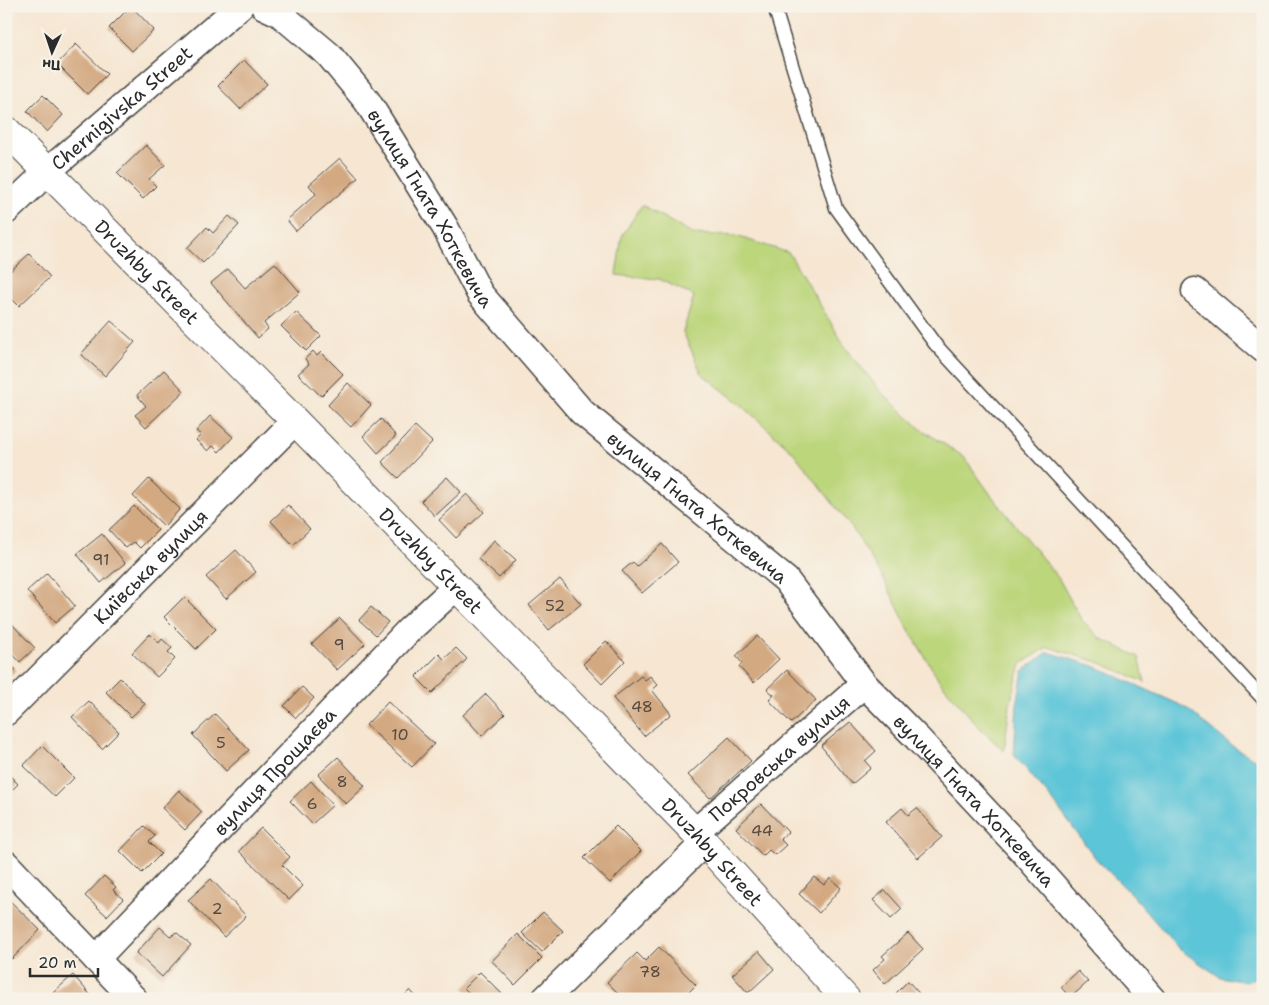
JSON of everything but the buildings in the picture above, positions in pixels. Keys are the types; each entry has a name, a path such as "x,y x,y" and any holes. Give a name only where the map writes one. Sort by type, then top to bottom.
{"street":[{"name":"Chernigivska Street","path":"6,211 48,172 240,6"},
{"name":"вулиця Гната Хоткевича","path":"264,6 279,14 329,55 367,101 445,227 480,294 582,412 786,580 864,684 1022,850 1152,999"},
{"name":"Druzhby Street","path":"6,130 295,421 700,837 846,999"},
{"path":"1195,291 1263,349"},
{"name":"Київська вулиця","path":"6,712 295,421"},
{"name":"вулиця Прощаєва","path":"96,958 409,630 456,587"},
{"name":"Покровська вулиця","path":"545,999 700,837 864,684"},
{"path":"6,864 134,999"}],"lane":[{"path":"774,6 836,208 935,344 1263,699"}],"green space":[{"path":"642,205 692,234 736,236 789,253 846,348 881,392 921,429 964,457 991,495 1059,579 1081,619 1100,638 1139,657 1145,682 1098,662 1048,647 1021,664 1010,704 1004,751 976,724 939,680 909,630 882,576 852,528 793,452 744,407 702,374 683,332 694,296 659,279 616,275 622,236"}],"water":[{"path":"1048,652 1094,666 1185,707 1232,746 1263,764 1263,973 1246,982 1220,977 1179,949 1134,897 1097,860 1053,801 1014,755 1017,705 1023,671"}]}
